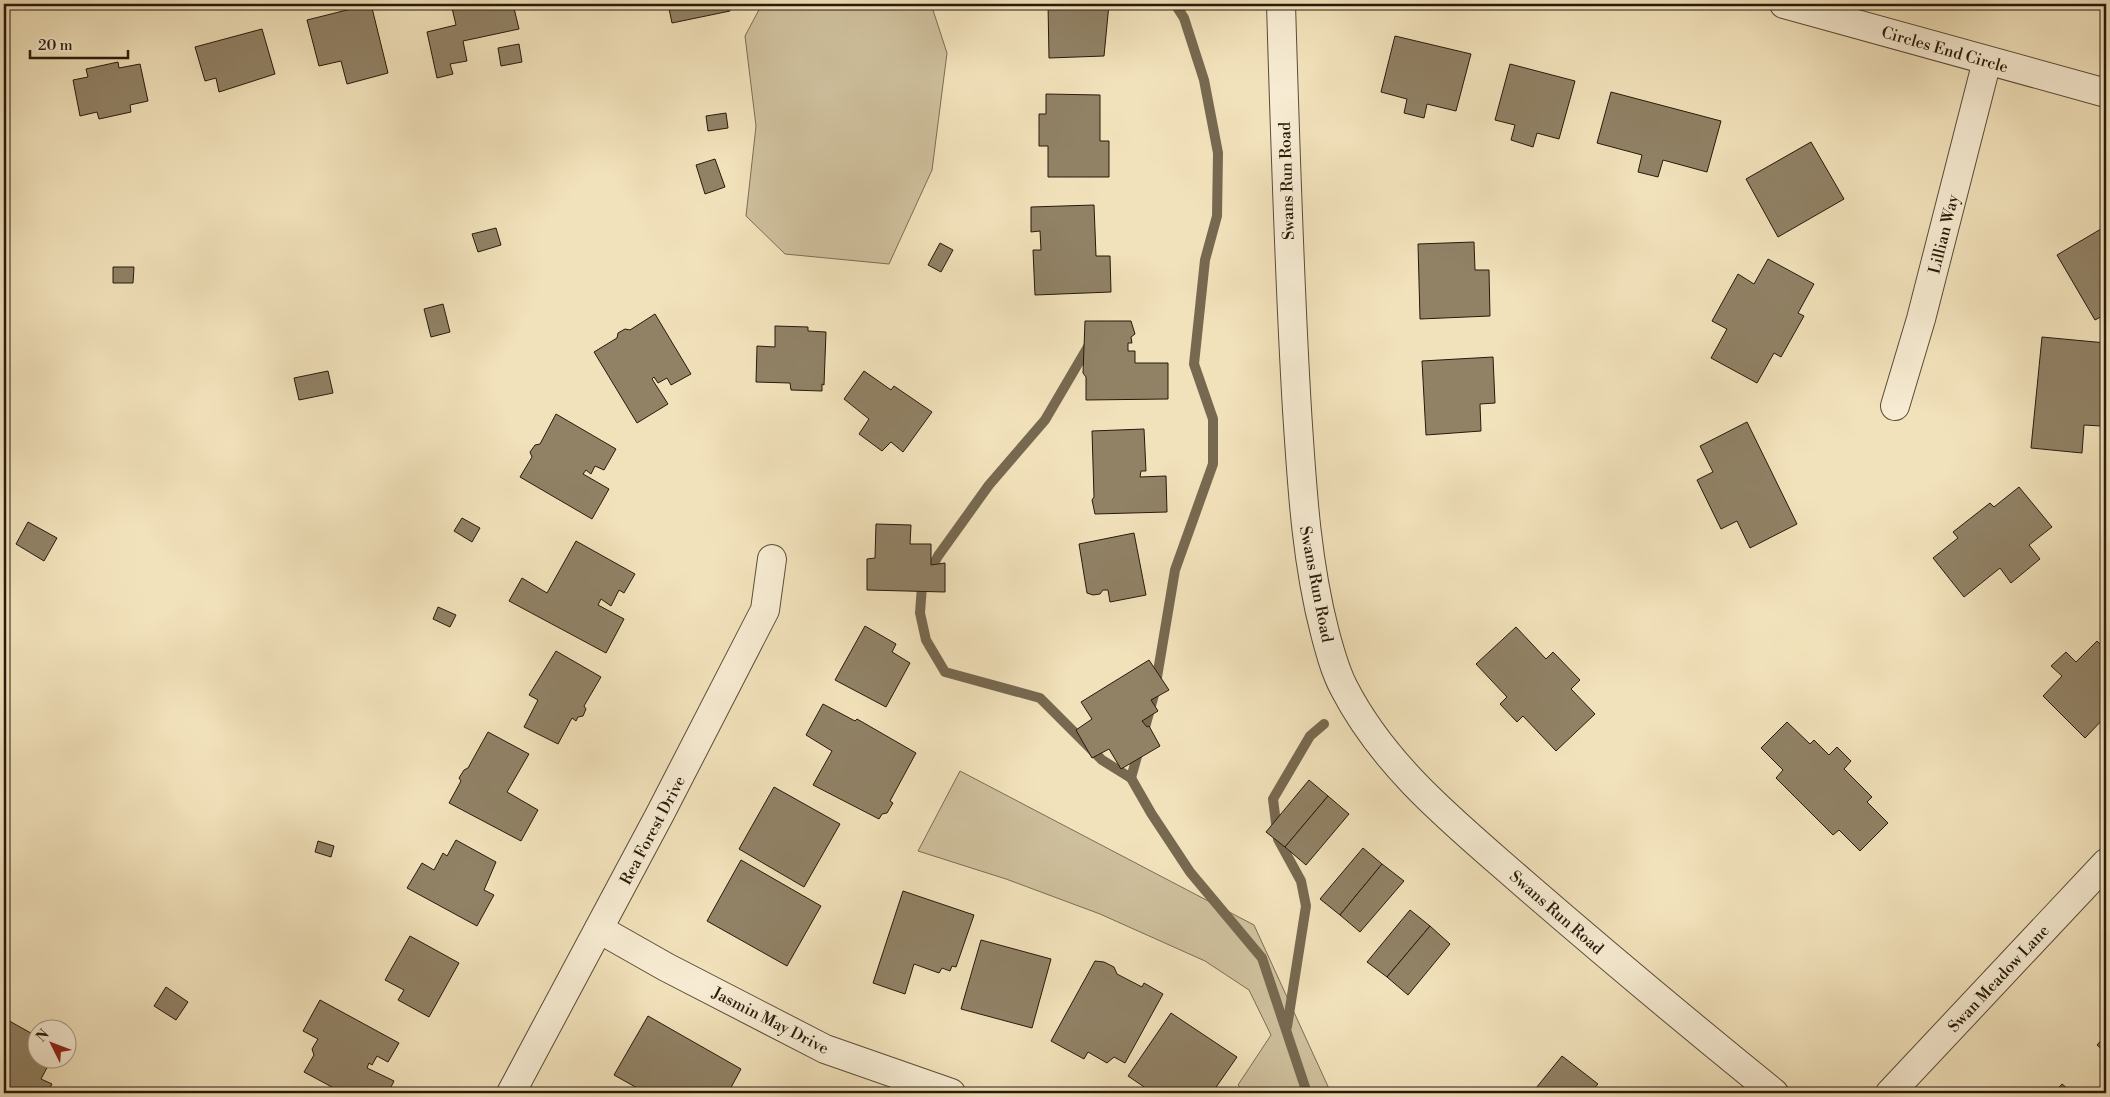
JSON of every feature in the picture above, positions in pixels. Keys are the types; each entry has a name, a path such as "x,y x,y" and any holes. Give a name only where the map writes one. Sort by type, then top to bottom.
{"street":[{"name":"Swans Run Road","path":"1281,4 1290,289 1304,523 1316,600 1332,657 1344,687 1387,753 1415,786 1435,805 1609,958 1774,1093"},
{"name":"Circles End Circle","path":"1784,4 2106,93"},
{"name":"Lillian Way","path":"1895,406 1921,320 1987,61"},
{"name":"Rea Forest Drive","path":"511,1093 599,929 765,610 772,559"},
{"name":"Swan Meadow Lane","path":"1890,1093 2106,863"},
{"name":"Jasmin May Drive","path":"599,929 666,967 825,1049 951,1093"}],"shaded area":[{"path":"762,4 931,4 947,53 932,170 889,264 785,254 746,216 756,126 745,36"},
{"path":"960,771 1254,925 1331,1093 1246,1093 1238,1085 1271,1035 1249,990 1205,961 1100,914 1006,879 918,851"}],"building":[{"path":"371,4 388,73 347,84 341,61 319,66 307,20"},
{"path":"451,4 513,4 519,29 463,41 467,61 450,64 453,74 437,78 427,32 456,25"},
{"path":"668,4 728,4 730,11 672,23"},
{"path":"1048,4 1109,4 1104,56 1049,58"},
{"path":"262,29 275,74 219,92 216,78 205,81 195,47"},
{"path":"1395,36 1471,54 1456,111 1427,104 1424,118 1404,113 1407,99 1381,92"},
{"path":"519,44 522,62 501,66 498,48"},
{"path":"118,62 119,68 140,64 148,101 130,105 131,112 99,119 97,112 80,116 73,80 88,77 86,69"},
{"path":"1510,64 1575,81 1559,139 1537,133 1533,147 1511,140 1515,125 1495,120"},
{"path":"1611,92 1721,121 1707,172 1663,160 1658,177 1638,172 1642,155 1597,143"},
{"path":"1046,94 1100,95 1100,141 1109,141 1109,177 1048,177 1048,146 1039,146 1039,114 1046,114"},
{"path":"726,113 728,128 708,131 706,116"},
{"path":"1811,142 1844,199 1778,237 1746,179"},
{"path":"715,159 725,187 705,194 696,165"},
{"path":"1094,205 1096,256 1110,256 1111,292 1035,295 1033,250 1041,250 1040,231 1031,232 1031,207"},
{"path":"2106,226 2106,314 2095,320 2057,255"},
{"path":"496,228 501,245 478,252 472,234"},
{"path":"1474,242 1475,270 1489,270 1490,316 1420,319 1418,244"},
{"path":"940,243 953,250 941,272 928,265"},
{"path":"1768,259 1814,284 1798,313 1804,316 1781,357 1774,353 1757,383 1711,358 1727,329 1712,321 1738,274 1754,284"},
{"path":"113,267 134,267 133,283 113,283"},
{"path":"443,304 450,332 431,337 424,309"},
{"path":"655,314 691,374 671,385 667,378 658,383 654,377 652,379 668,404 637,423 594,352 617,338 618,333 625,329 630,330"},
{"path":"1085,321 1131,321 1135,334 1131,337 1132,343 1128,343 1128,351 1135,351 1135,363 1168,363 1168,399 1086,400 1086,377 1083,373"},
{"path":"775,326 808,327 808,331 826,332 824,385 822,384 822,391 791,390 790,383 756,382 757,346 775,347"},
{"path":"2042,337 2106,343 2106,374 2101,426 2084,425 2082,453 2031,448"},
{"path":"1493,357 1495,403 1480,404 1481,431 1426,435 1422,361"},
{"path":"328,371 333,393 299,400 294,378"},
{"path":"864,371 891,390 894,386 932,412 903,452 891,442 882,451 859,434 869,419 844,399"},
{"path":"556,414 616,449 604,470 595,466 591,474 586,470 583,474 609,489 592,519 520,477 532,457 530,452 535,445 540,444"},
{"path":"1747,422 1797,524 1750,548 1737,521 1721,529 1697,480 1713,472 1700,446"},
{"path":"1144,429 1146,471 1141,471 1140,477 1166,476 1167,512 1095,514 1092,500 1094,497 1092,431"},
{"path":"2019,487 2052,527 2029,545 2040,559 2011,583 2000,568 1964,597 1933,558 1958,538 1953,532 1990,503 1994,507"},
{"path":"462,518 480,528 472,542 454,531"},
{"path":"28,522 57,538 44,561 16,544"},
{"path":"876,524 911,525 910,544 931,544 931,565 945,563 945,592 867,590 867,559 875,558"},
{"path":"1134,533 1146,595 1110,602 1108,590 1103,590 1100,594 1093,595 1087,593 1079,544"},
{"path":"576,541 635,574 624,593 619,590 611,606 601,599 598,605 624,619 606,653 509,601 522,578 547,593"},
{"path":"438,607 456,615 450,627 433,619"},
{"path":"865,626 896,644 892,652 910,663 886,707 835,680"},
{"path":"1516,627 1546,659 1553,652 1580,680 1571,689 1595,714 1556,751 1523,716 1517,722 1500,704 1507,697 1476,664"},
{"path":"2097,641 2106,650 2106,716 2085,738 2043,696 2062,676 2051,666 2066,652 2076,662"},
{"path":"556,651 601,677 584,706 586,709 583,716 578,717 576,721 572,718 558,744 524,727 538,700 529,695"},
{"path":"1149,660 1169,690 1151,700 1158,711 1142,721 1147,727 1149,726 1160,746 1121,769 1109,749 1092,758 1076,730 1092,719 1081,702"},
{"path":"823,704 855,721 857,719 916,753 890,801 893,803 887,813 882,814 879,819 813,785 832,751 806,735"},
{"path":"1787,722 1810,744 1814,740 1829,755 1837,747 1851,761 1844,769 1872,797 1867,802 1888,823 1860,851 1839,830 1833,835 1776,778 1783,770 1761,748"},
{"path":"488,732 529,754 507,792 538,810 521,841 449,803 461,781 459,778 464,770 468,768"},
{"path":"1309,780 1328,796 1285,847 1266,832"},
{"path":"774,787 840,824 804,887 739,849"},
{"path":"1328,796 1349,814 1306,865 1285,847"},
{"path":"456,840 496,862 484,890 494,895 477,926 407,888 422,863 434,870 443,853 447,856"},
{"path":"318,841 334,846 331,857 315,852"},
{"path":"1363,848 1382,864 1340,915 1320,899"},
{"path":"741,860 821,906 787,966 707,921"},
{"path":"1382,864 1404,881 1360,932 1340,915"},
{"path":"903,891 974,915 956,967 952,966 950,971 942,968 939,973 914,964 905,994 873,983"},
{"path":"1410,910 1430,926 1387,977 1367,962"},
{"path":"1430,926 1450,944 1408,995 1387,977"},
{"path":"410,936 459,963 429,1017 398,1000 404,990 385,980"},
{"path":"981,940 1051,959 1032,1028 961,1009"},
{"path":"1095,961 1104,962 1114,967 1117,974 1142,987 1144,983 1163,994 1125,1063 1114,1057 1107,1063 1088,1052 1084,1059 1051,1041"},
{"path":"166,987 188,1002 176,1020 154,1006"},
{"path":"320,1000 399,1043 388,1062 377,1056 372,1065 369,1063 367,1068 394,1081 388,1093 343,1093 304,1072 314,1055 312,1049 318,1039 303,1031"},
{"path":"1171,1013 1237,1057 1212,1093 1153,1093 1128,1076"},
{"path":"648,1016 741,1069 728,1093 646,1093 614,1075"},
{"path":"4,1018 28,1031 28,1070 46,1070 41,1079 52,1084 47,1093 4,1093"},
{"path":"2106,1035 2106,1053 2097,1045"},
{"path":"1562,1056 1598,1084 1590,1093 1532,1093"},
{"path":"2062,1084 2073,1093 2054,1093"}],"waterway":[{"path":"1131,778 1154,695 1175,570 1213,464 1213,419 1194,364 1205,260 1217,216 1218,153 1204,80 1184,18 1175,4"},
{"path":"1089,345 1045,420 989,485 938,556 922,586 920,613 926,640 945,672 1040,698 1102,760 1131,778 1151,813 1190,872 1262,958 1307,1093"},
{"path":"1287,1027 1306,906 1301,881 1278,839 1273,799 1310,736 1324,724"}]}
